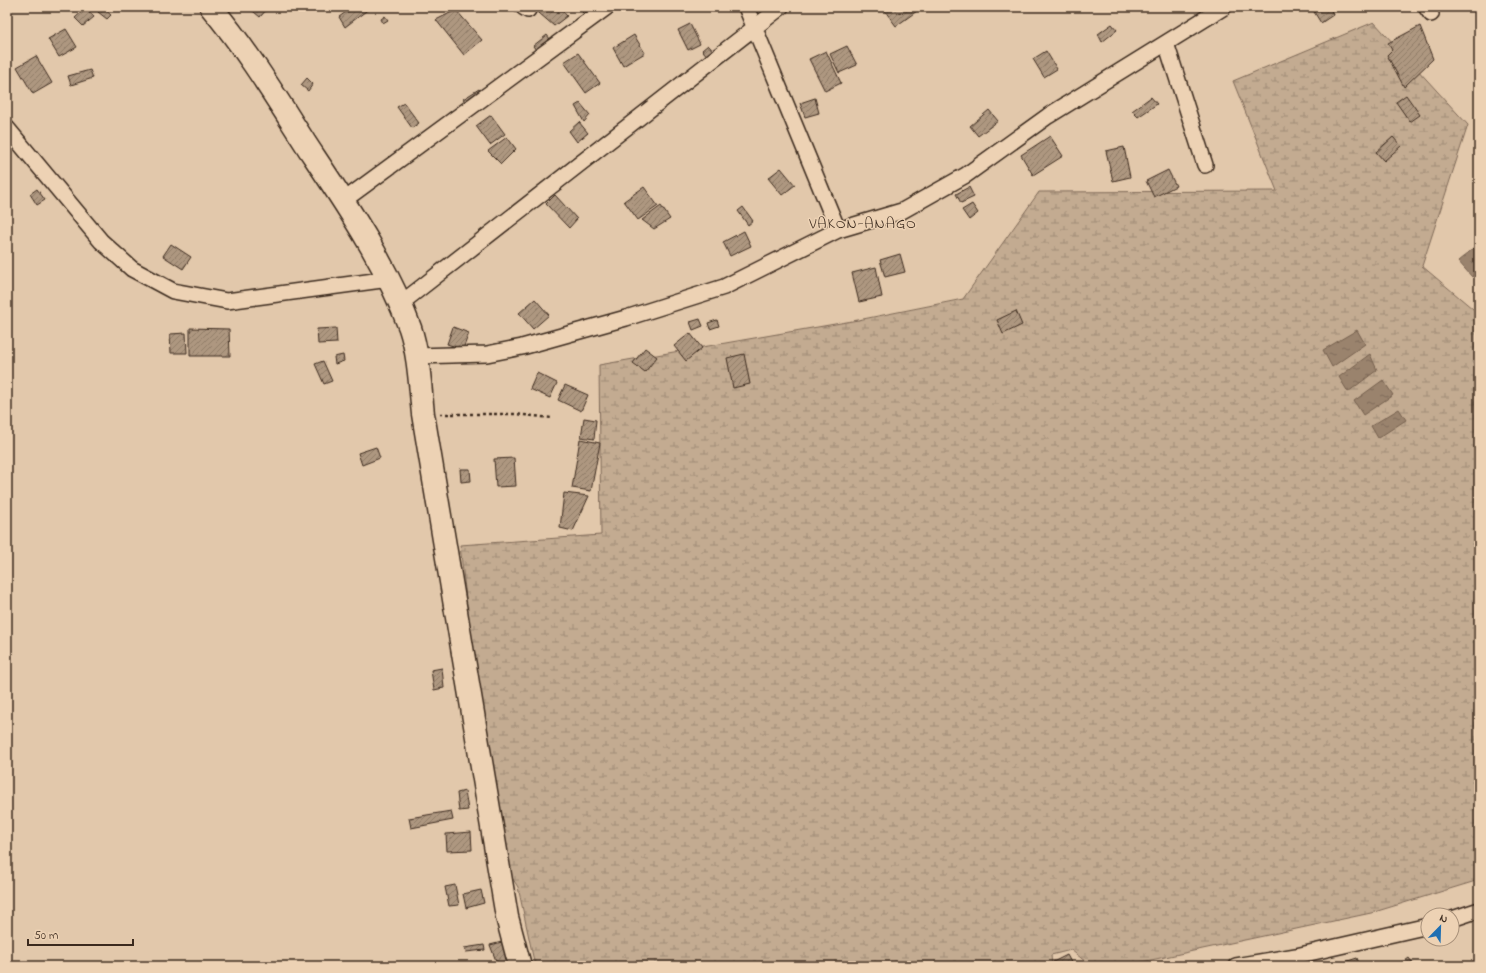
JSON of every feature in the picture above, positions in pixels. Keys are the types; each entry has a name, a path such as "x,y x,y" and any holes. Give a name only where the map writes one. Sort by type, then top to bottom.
{"main road":[{"path":"211,7 275,96 370,244 389,279 410,329 416,356 423,414 507,917 520,966"}],"street":[{"path":"343,201 606,7"},
{"path":"746,7 838,230"},
{"path":"400,304 781,7"},
{"path":"416,356 487,354 522,348 626,318 724,287 838,230 902,211 966,175 1048,116 1166,43 1217,9"},
{"path":"1166,43 1205,165"},
{"path":"7,128 101,240 132,269 173,291 227,301 389,279"},
{"path":"1460,916 1479,910"},
{"path":"1236,966 1296,956 1420,928"}],"path":[{"path":"423,414 515,414 552,418"}],"green space":[{"path":"1374,22 1468,125 1422,266 1479,314 1479,880 1371,913 1123,966 1091,966 1071,950 1051,955 1052,966 575,966 574,964 535,966 518,887 507,870 480,721 460,545 601,535 599,365 858,320 963,299 1039,192 1277,191 1233,81"}],"water":[{"path":"1479,244 1479,271 1472,277 1458,261"},
{"path":"1357,330 1365,344 1332,367 1323,350"},
{"path":"1370,354 1377,370 1348,392 1339,377"},
{"path":"1383,380 1393,395 1363,415 1354,401"},
{"path":"1399,409 1406,420 1378,438 1371,426"}],"building":[{"path":"102,7 111,15 107,19 98,12"},
{"path":"248,7 269,7 260,17"},
{"path":"353,7 370,8 345,27 339,17"},
{"path":"532,7 559,7 567,16 554,26"},
{"path":"588,7 592,7 596,12 589,19 582,12"},
{"path":"882,7 915,7 917,11 896,26"},
{"path":"1311,7 1330,7 1333,15 1321,23"},
{"path":"86,8 94,17 83,26 75,18"},
{"path":"456,10 482,40 464,55 436,20"},
{"path":"385,16 388,20 383,23 381,19"},
{"path":"690,24 700,44 688,50 678,30"},
{"path":"1112,24 1117,30 1102,42 1098,34"},
{"path":"1420,26 1433,59 1404,87 1387,55 1392,50 1388,43"},
{"path":"66,29 77,47 59,57 48,39"},
{"path":"547,35 553,43 539,54 533,46"},
{"path":"634,35 645,53 623,66 613,48"},
{"path":"708,45 717,55 711,60 702,50"},
{"path":"847,46 857,65 839,73 830,54"},
{"path":"826,51 841,83 825,91 809,59"},
{"path":"1046,51 1057,69 1044,77 1033,59"},
{"path":"578,53 600,83 586,93 564,62"},
{"path":"36,56 52,83 33,94 17,67"},
{"path":"90,70 93,78 71,85 68,76"},
{"path":"307,78 313,84 308,91 301,85"},
{"path":"479,89 484,96 468,107 463,99"},
{"path":"1406,95 1420,115 1410,122 1396,102"},
{"path":"1151,97 1157,104 1138,117 1132,111"},
{"path":"815,98 819,113 805,117 800,103"},
{"path":"404,103 419,123 412,128 397,107"},
{"path":"580,103 590,115 584,122 575,106"},
{"path":"989,110 998,121 978,136 970,126"},
{"path":"491,115 505,134 490,145 476,126"},
{"path":"579,122 588,133 577,142 569,131"},
{"path":"1050,136 1063,156 1033,175 1021,155"},
{"path":"507,137 516,149 501,164 488,151"},
{"path":"1393,137 1401,146 1384,161 1376,152"},
{"path":"1124,147 1130,177 1113,181 1106,151"},
{"path":"781,168 795,185 782,195 768,178"},
{"path":"1168,170 1176,186 1154,197 1146,181"},
{"path":"644,187 658,206 638,220 624,201"},
{"path":"969,187 974,197 961,203 956,194"},
{"path":"37,189 45,200 37,205 30,194"},
{"path":"555,195 577,219 569,228 546,204"},
{"path":"972,204 978,213 969,220 962,210"},
{"path":"661,206 670,219 654,229 642,220"},
{"path":"743,207 753,221 748,225 738,211"},
{"path":"744,231 751,246 730,256 723,242"},
{"path":"171,244 191,257 183,269 163,256"},
{"path":"900,254 905,272 885,277 880,260"},
{"path":"876,267 882,297 859,302 852,273"},
{"path":"535,299 549,315 533,329 519,313"},
{"path":"1016,311 1022,325 1003,334 997,320"},
{"path":"700,319 703,326 693,330 690,322"},
{"path":"717,320 719,326 710,329 708,323"},
{"path":"453,327 469,333 463,349 447,344"},
{"path":"190,328 229,329 230,356 190,356"},
{"path":"336,328 337,343 318,344 317,329"},
{"path":"186,333 187,353 171,353 170,334"},
{"path":"690,333 702,348 686,361 674,346"},
{"path":"645,348 657,357 645,372 633,363"},
{"path":"744,354 750,384 733,388 727,358"},
{"path":"343,355 344,361 335,364 334,357"},
{"path":"323,361 332,381 324,384 315,364"},
{"path":"537,373 557,383 550,398 530,389"},
{"path":"565,385 588,395 581,411 558,400"},
{"path":"584,418 596,420 594,439 581,437"},
{"path":"580,439 600,443 591,491 572,488"},
{"path":"376,447 380,458 362,465 358,453"},
{"path":"514,458 516,486 496,487 494,459"},
{"path":"460,469 470,469 471,481 461,482"},
{"path":"564,493 589,496 573,531 560,528"},
{"path":"442,668 444,688 434,690 431,670"},
{"path":"465,791 468,810 459,811 457,793"},
{"path":"451,811 453,820 411,828 409,818"},
{"path":"471,832 472,850 447,851 446,834"},
{"path":"455,885 459,905 449,906 445,887"},
{"path":"481,890 484,903 466,908 463,894"},
{"path":"502,942 509,966 498,966 490,945"},
{"path":"484,945 485,950 466,952 464,948"},
{"path":"1067,955 1073,966 1054,966 1053,962"},
{"path":"1357,958 1360,966 1347,966 1345,962"},
{"path":"1409,958 1415,966 1398,966"}],"district":[{"name":"VAKON-ANAGO","path":"863,224"}]}
